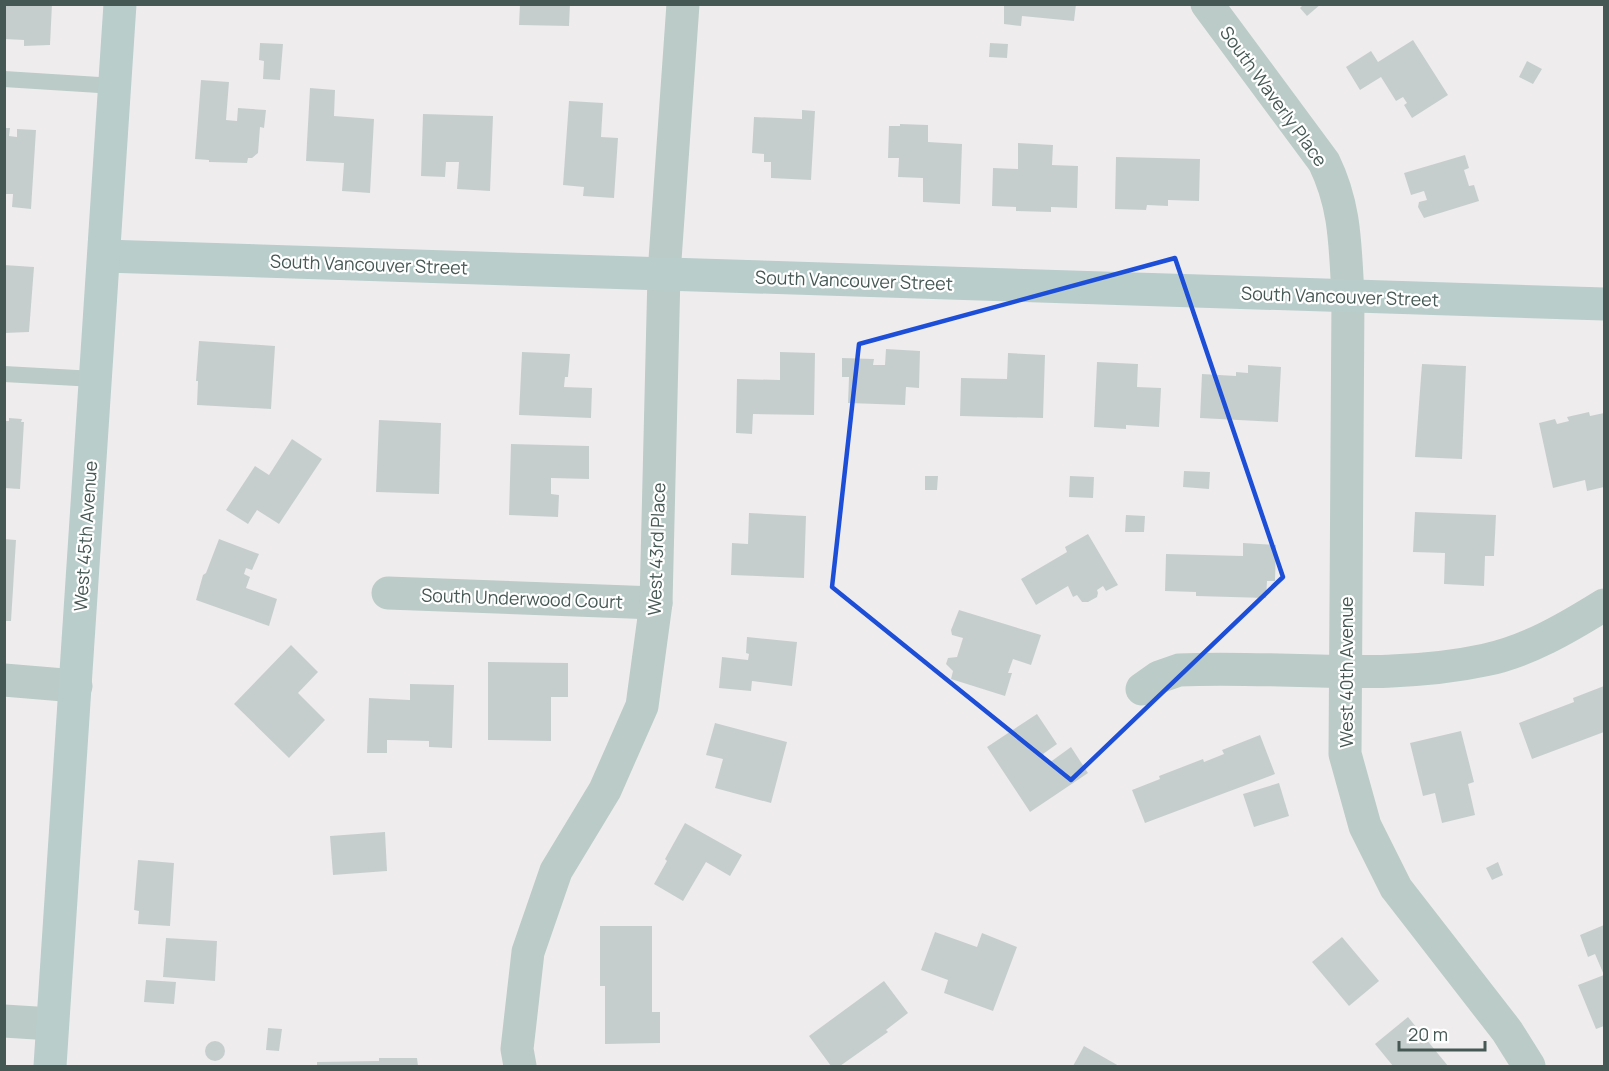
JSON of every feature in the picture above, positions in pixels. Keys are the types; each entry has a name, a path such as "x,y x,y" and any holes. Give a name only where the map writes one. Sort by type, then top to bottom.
{"street":[{"name":"West 45th Avenue","path":"50,1066 120,4"},
{"name":"West 43rd Place","path":"520,1066 517,1049 528,952 556,871 605,790 642,706 656,603 664,274 683,4"},
{"name":"South Waverly Place","path":"1207,4 1324,162 1334,183 1344,222 1348,296"},
{"name":"South Vancouver Street","path":"104,256 1605,304"},
{"name":"West 40th Avenue","path":"1348,296 1345,754 1365,826 1396,888 1507,1031 1528,1066"},
{"name":"South Underwood Court","path":"388,593 656,603"},
{"path":"1142,689 1159,677 1179,670 1345,671 1434,668 1486,660 1524,648 1565,630 1605,605"},
{"path":"4,680 76,686"},
{"path":"4,1021 52,1024"}],"lane":[{"path":"4,79 115,86"},
{"path":"4,374 95,380"}],"highlighted area":[{"path":"1175,258 1283,577 1071,780 832,587 859,344"}],"building":[{"path":"4,4 52,4 50,45 24,46 24,40 4,39"},
{"path":"520,4 570,4 569,26 519,25"},
{"path":"1004,4 1076,4 1074,21 1022,16 1021,26 1004,24"},
{"path":"1304,4 1321,4 1307,16 1300,8"},
{"path":"1413,40 1448,95 1412,118 1404,105 1407,103 1403,97 1396,101 1381,77 1360,90 1346,67 1371,51 1378,62"},
{"path":"260,43 283,44 280,80 263,79 264,61 259,60"},
{"path":"990,43 1008,44 1007,58 989,57"},
{"path":"1527,61 1542,69 1533,84 1519,77"},
{"path":"201,80 229,82 226,120 237,121 238,108 266,110 264,128 260,127 258,153 248,158 247,163 209,162 209,160 195,159"},
{"path":"310,88 335,90 334,116 374,119 370,193 342,191 344,163 306,161"},
{"path":"569,101 603,103 601,137 618,138 614,198 583,196 584,187 563,185"},
{"path":"802,110 815,111 811,180 771,178 771,162 764,162 764,154 752,153 754,117 802,119"},
{"path":"423,114 493,116 490,191 457,189 459,162 446,162 445,177 421,176"},
{"path":"900,124 928,125 928,142 962,144 960,204 923,202 923,178 898,177 899,158 888,158 889,126 900,126"},
{"path":"4,128 10,128 9,136 17,137 17,129 36,130 31,209 12,207 13,194 4,194"},
{"path":"1018,143 1053,145 1052,165 1078,166 1077,208 1051,207 1051,212 1016,211 1016,207 992,206 993,168 1018,169"},
{"path":"1465,155 1469,168 1464,170 1469,186 1474,185 1479,201 1424,218 1418,207 1419,202 1427,200 1424,191 1411,195 1404,173"},
{"path":"1116,157 1200,159 1199,201 1168,200 1168,206 1147,205 1146,210 1115,209"},
{"path":"4,265 34,267 29,332 4,333"},
{"path":"199,341 275,346 271,409 197,405"},
{"path":"886,349 920,351 919,388 906,387 905,405 848,403 849,377 842,377 842,358 874,359 873,365 885,365"},
{"path":"522,352 570,354 568,377 565,377 564,387 592,388 591,418 519,415"},
{"path":"780,352 815,353 814,415 753,414 752,434 736,433 737,379 780,380"},
{"path":"1008,353 1045,355 1043,418 960,416 961,378 1007,379"},
{"path":"1097,362 1138,364 1137,387 1161,388 1159,427 1126,425 1126,429 1094,427"},
{"path":"1422,364 1466,366 1462,459 1415,457"},
{"path":"1248,365 1281,367 1278,422 1200,418 1202,374 1236,376 1236,372 1248,373"},
{"path":"1589,412 1590,416 1604,413 1604,487 1587,491 1585,480 1553,488 1539,423 1555,419 1557,424 1569,421 1567,417"},
{"path":"9,418 22,419 21,422 24,422 20,489 4,488 4,429"},
{"path":"379,420 441,423 439,494 376,492"},
{"path":"292,439 322,459 279,524 257,510 248,524 226,510 255,466 269,475"},
{"path":"511,444 589,446 589,479 551,478 551,494 559,495 558,517 509,515"},
{"path":"1184,471 1210,472 1209,489 1183,487"},
{"path":"925,476 938,476 937,490 925,490"},
{"path":"1070,476 1094,477 1093,498 1069,497"},
{"path":"1415,512 1496,515 1494,556 1485,556 1484,586 1444,584 1445,553 1413,552"},
{"path":"749,513 806,516 804,578 731,575 732,543 748,544"},
{"path":"1126,515 1145,516 1144,532 1125,532"},
{"path":"1088,534 1118,585 1106,591 1103,586 1097,590 1097,597 1088,602 1082,602 1077,595 1073,597 1068,586 1036,605 1021,579 1067,552 1065,547"},
{"path":"4,539 16,540 11,621 4,621"},
{"path":"219,539 259,554 252,570 246,568 244,574 250,577 246,588 277,599 269,626 196,600 203,575 206,573"},
{"path":"1243,543 1276,545 1275,581 1267,581 1266,598 1196,596 1196,592 1165,591 1166,554 1243,556"},
{"path":"959,610 1041,635 1031,665 1013,659 1008,673 1012,673 1005,696 951,679 953,671 946,664 948,658 957,657 963,638 952,635 951,630"},
{"path":"747,637 797,642 792,686 752,681 751,691 719,688 722,657 748,660"},
{"path":"291,645 318,672 298,693 325,720 289,758 234,704"},
{"path":"488,662 568,663 568,697 551,697 551,741 488,740"},
{"path":"410,684 454,685 452,748 429,747 429,741 387,740 387,753 367,753 369,698 410,700"},
{"path":"1604,686 1604,732 1532,759 1519,723 1574,702 1573,698"},
{"path":"1037,714 1057,744 1043,754 1049,763 1071,747 1088,773 1030,812 987,747"},
{"path":"715,723 787,742 771,803 715,788 723,759 706,755"},
{"path":"1461,731 1474,782 1468,784 1475,815 1442,823 1435,793 1423,796 1410,743"},
{"path":"1260,735 1275,774 1145,823 1132,790 1160,779 1159,776 1203,759 1204,762 1224,754 1222,750"},
{"path":"1279,783 1289,816 1254,827 1243,794"},
{"path":"685,823 742,855 730,876 706,862 683,901 654,884"},
{"path":"385,832 387,871 333,875 330,836"},
{"path":"138,860 174,863 170,926 138,924 139,911 134,910"},
{"path":"1498,862 1503,875 1492,880 1486,868"},
{"path":"1604,925 1604,975 1595,954 1588,957 1580,935"},
{"path":"600,926 652,926 652,1012 660,1012 660,1043 605,1044 605,986 600,986"},
{"path":"935,932 977,947 982,933 1017,947 993,1011 944,993 948,980 921,970"},
{"path":"1342,937 1379,981 1349,1006 1312,962"},
{"path":"166,938 217,941 215,981 163,977"},
{"path":"1604,975 1604,1026 1596,1029 1578,985"},
{"path":"146,980 176,982 174,1004 144,1002"},
{"path":"884,981 908,1013 886,1030 888,1032 840,1066 831,1066 809,1036"},
{"path":"1408,1017 1448,1066 1393,1066 1375,1044"},
{"path":"268,1028 282,1029 279,1051 266,1050"},
{"path":"215,1041 222,1044 225,1051 222,1058 215,1061 208,1058 205,1051 208,1044"},
{"path":"1084,1046 1119,1066 1073,1066"},
{"path":"379,1058 417,1058 418,1066 317,1066 317,1062 379,1061"}]}
